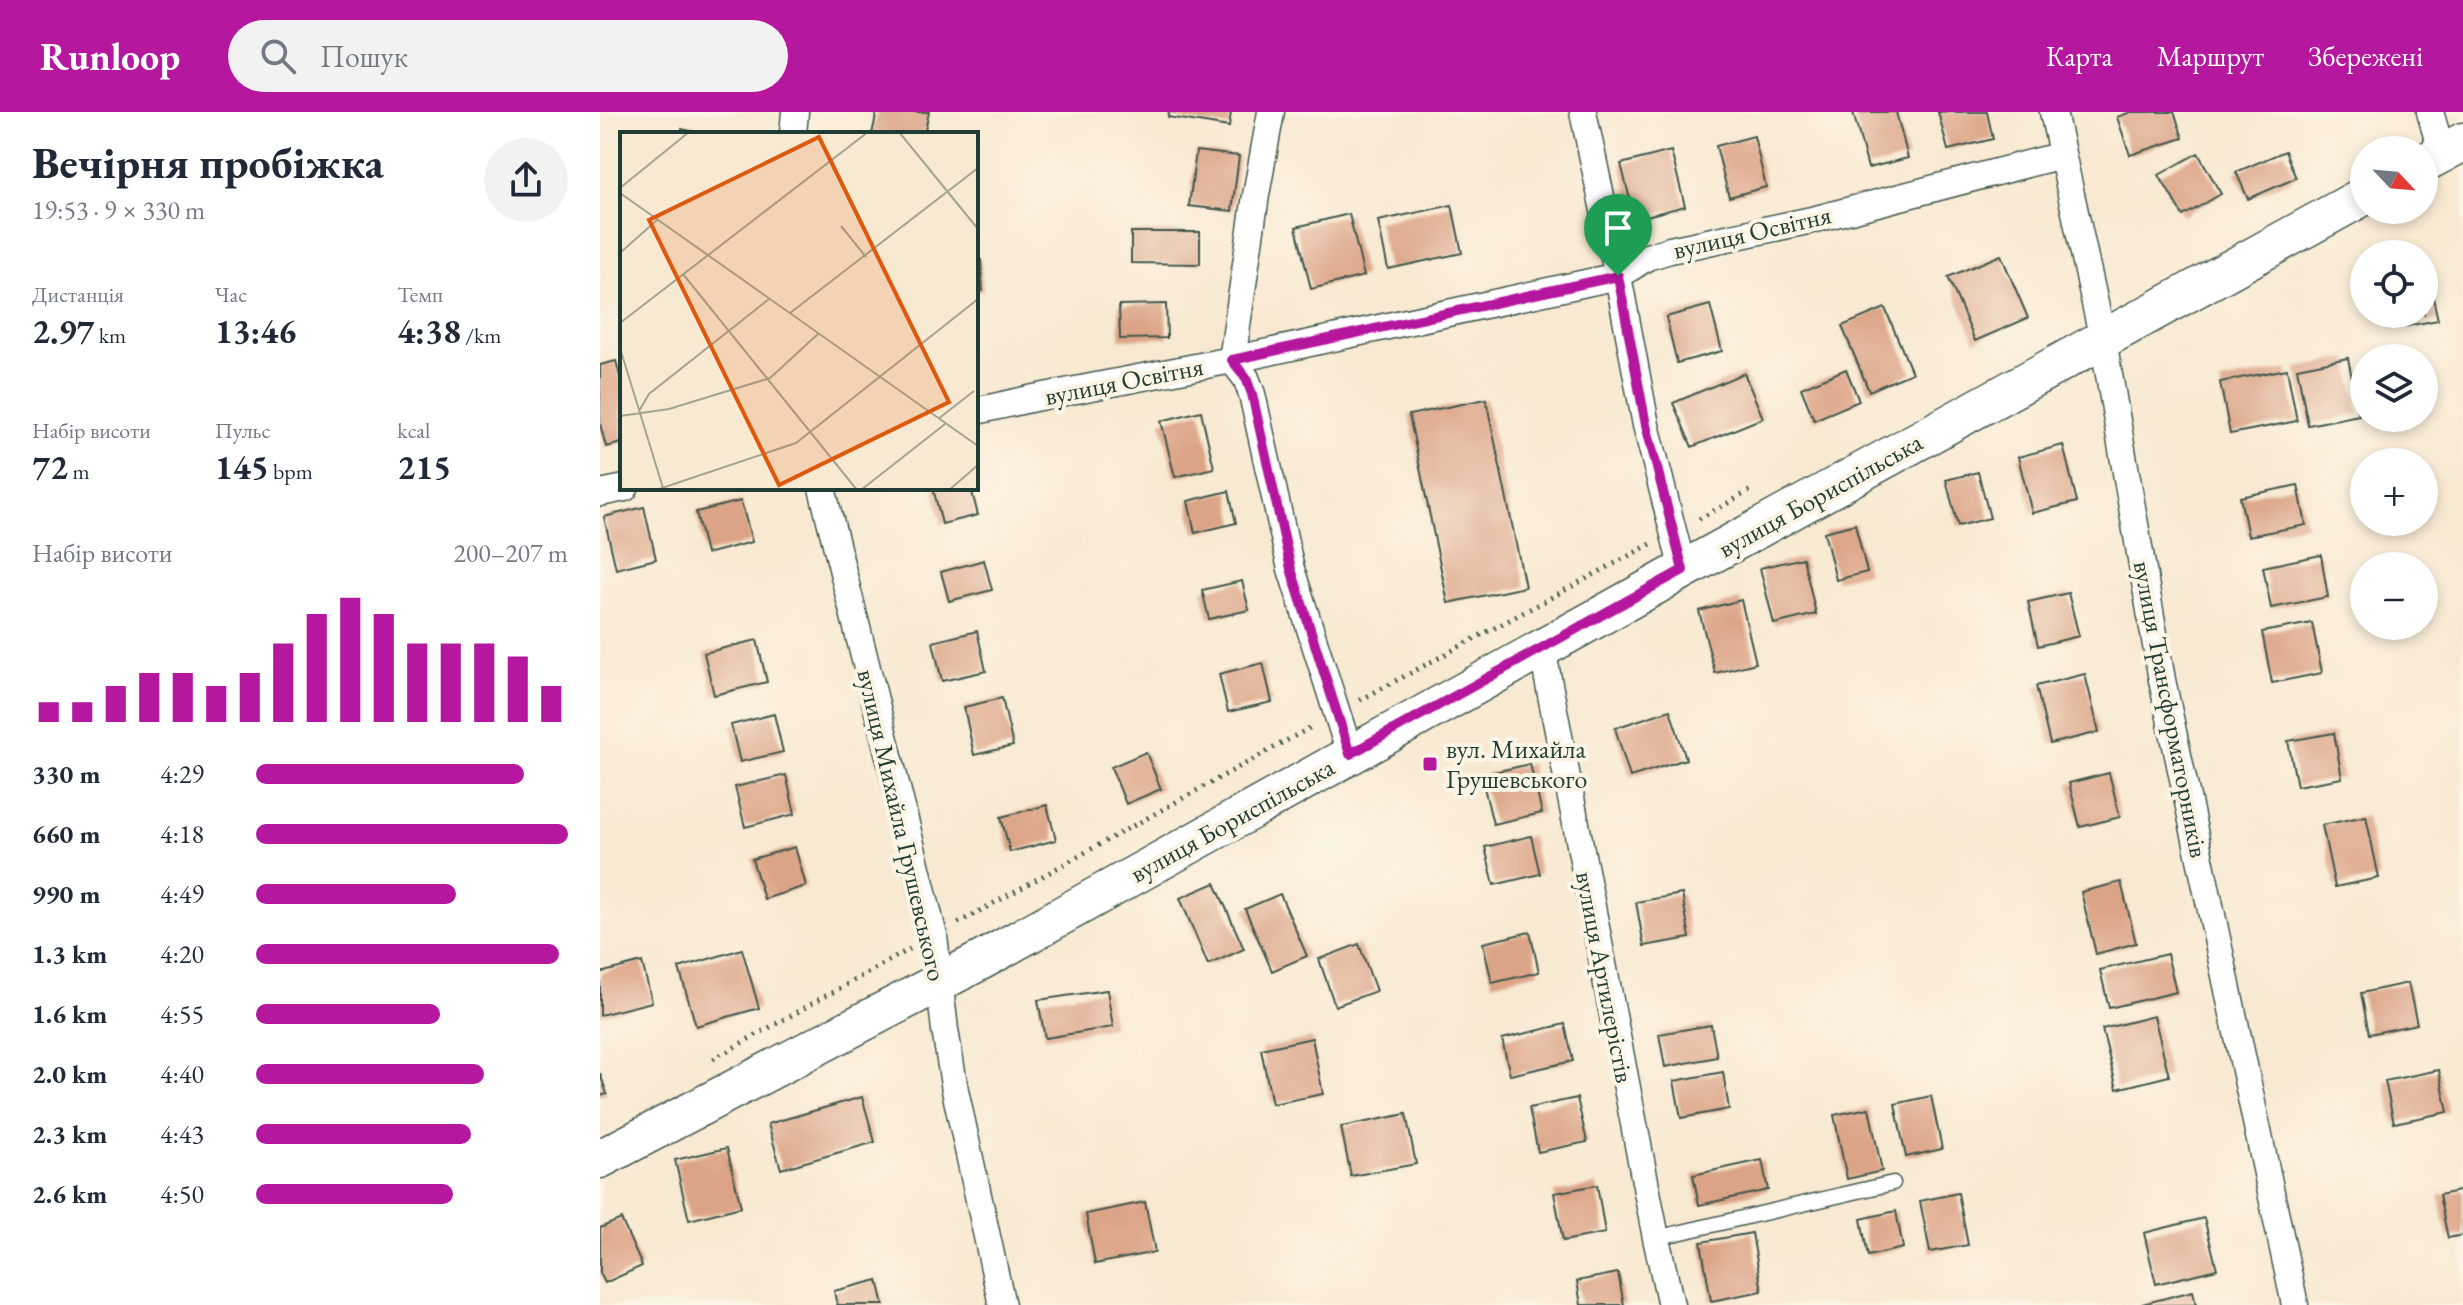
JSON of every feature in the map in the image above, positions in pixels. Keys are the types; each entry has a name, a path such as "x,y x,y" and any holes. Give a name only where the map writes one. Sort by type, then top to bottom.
{"main road":[{"name":"вулиця Бориспільська","path":"600,1159 982,960 2350,204"}],"street":[{"path":"793,132 795,112"},
{"path":"1271,112 1232,360 1246,378 1252,394 1291,569 1350,754"},
{"path":"1583,112 1646,425 1683,570"},
{"name":"вулиця Трансформаторників","path":"2053,112 2103,340 2162,680 2295,1305"},
{"path":"2430,112 2443,153"},
{"name":"вулиця Освітня","path":"978,411 1232,360 1618,276 1647,257 1670,250 1812,220 2062,155"},
{"path":"600,493 620,489"},
{"name":"вулиця Михайла Грушевського","path":"822,490 934,936 955,1090 1002,1305"},
{"name":"вулиця Артилерістів","path":"1542,648 1671,1305"}],"lane":[{"path":"1656,1238 1893,1183"}],"building":[{"path":"877,112 929,112 924,132 872,132"},
{"path":"1169,112 1231,112 1229,127 1168,117"},
{"path":"1853,112 1896,112 1908,158 1868,168"},
{"path":"1938,112 1987,112 1993,139 1948,150"},
{"path":"2131,112 2174,112 2183,138 2130,155 2117,117"},
{"path":"1754,136 1766,187 1729,197 1716,146"},
{"path":"1196,151 1239,156 1232,211 1189,206"},
{"path":"1671,151 1685,206 1635,219 1621,164"},
{"path":"2285,151 2296,178 2248,199 2236,172"},
{"path":"2198,153 2221,194 2183,216 2159,175"},
{"path":"1452,205 1462,253 1388,269 1378,221"},
{"path":"1349,214 1364,276 1311,289 1296,227"},
{"path":"1131,232 1200,232 1200,264 1131,263"},
{"path":"2001,255 2028,318 1975,341 1948,277"},
{"path":"978,260 981,260 983,291 978,292"},
{"path":"1166,304 1167,338 1120,339 1119,305"},
{"path":"1710,305 1722,351 1677,363 1666,317"},
{"path":"1885,308 1912,373 1869,391 1842,326"},
{"path":"2348,358 2350,417 2308,425 2297,368"},
{"path":"616,361 620,376 620,444 606,447 600,424 600,365"},
{"path":"1846,369 1859,401 1814,420 1801,388"},
{"path":"2287,369 2297,421 2230,434 2220,382"},
{"path":"1744,373 1763,418 1692,447 1673,403"},
{"path":"1486,399 1525,587 1448,603 1409,415"},
{"path":"1201,411 1214,468 1175,477 1161,421"},
{"path":"2063,445 2077,502 2032,513 2018,457"},
{"path":"1978,472 1990,518 1958,526 1946,480"},
{"path":"2298,485 2306,525 2248,536 2240,497"},
{"path":"934,490 972,490 978,515 942,524"},
{"path":"1229,491 1236,523 1195,533 1188,501"},
{"path":"741,501 752,542 706,554 696,512"},
{"path":"644,507 656,559 616,569 604,517"},
{"path":"1855,524 1867,572 1836,580 1824,532"},
{"path":"2321,555 2328,597 2271,608 2263,567"},
{"path":"1803,558 1816,614 1774,624 1760,568"},
{"path":"984,560 992,590 949,601 941,572"},
{"path":"1242,581 1249,610 1209,619 1202,590"},
{"path":"2068,593 2079,636 2038,646 2028,602"},
{"path":"1741,600 1756,663 1715,673 1699,611"},
{"path":"2312,623 2322,673 2272,683 2262,632"},
{"path":"977,631 986,671 942,681 933,642"},
{"path":"757,640 767,682 714,695 704,653"},
{"path":"1263,663 1272,702 1228,712 1219,674"},
{"path":"2085,674 2099,732 2050,744 2036,686"},
{"path":"1002,698 1013,746 974,755 964,707"},
{"path":"1670,710 1686,759 1630,777 1615,728"},
{"path":"774,714 783,752 740,762 731,725"},
{"path":"2334,733 2342,778 2297,786 2288,741"},
{"path":"1146,752 1161,789 1126,804 1111,767"},
{"path":"1530,764 1542,813 1493,824 1481,775"},
{"path":"2109,773 2120,817 2080,827 2069,783"},
{"path":"786,775 795,814 745,827 735,787"},
{"path":"1047,805 1056,840 1010,852 1001,817"},
{"path":"2366,816 2379,878 2335,887 2322,825"},
{"path":"1531,836 1540,874 1494,885 1485,847"},
{"path":"795,847 806,886 764,899 752,859"},
{"path":"2121,882 2136,943 2096,954 2081,892"},
{"path":"1215,883 1244,949 1208,965 1180,898"},
{"path":"1280,894 1307,956 1272,971 1245,909"},
{"path":"1682,894 1690,938 1644,946 1636,902"},
{"path":"1530,932 1539,972 1492,983 1483,943"},
{"path":"1359,944 1376,991 1335,1006 1319,959"},
{"path":"742,949 759,1008 696,1026 679,968"},
{"path":"2167,954 2176,992 2109,1008 2100,970"},
{"path":"642,962 652,1002 600,1015 600,973"},
{"path":"2408,983 2417,1024 2369,1034 2361,993"},
{"path":"1107,990 1113,1027 1045,1038 1038,1000"},
{"path":"2154,1016 2169,1076 2117,1089 2102,1029"},
{"path":"1565,1024 1573,1061 1510,1075 1502,1039"},
{"path":"1711,1025 1717,1057 1665,1067 1659,1034"},
{"path":"1312,1038 1323,1094 1272,1104 1261,1049"},
{"path":"2439,1070 2448,1112 2394,1123 2385,1081"},
{"path":"1723,1072 1729,1109 1681,1118 1674,1081"},
{"path":"600,1073 607,1094 600,1096"},
{"path":"1931,1096 1942,1149 1906,1157 1895,1104"},
{"path":"862,1097 875,1142 781,1169 768,1124"},
{"path":"1577,1098 1587,1142 1538,1152 1529,1108"},
{"path":"1869,1108 1882,1171 1847,1179 1834,1115"},
{"path":"1406,1114 1416,1164 1351,1176 1341,1127"},
{"path":"727,1148 741,1207 689,1220 675,1160"},
{"path":"1762,1160 1768,1190 1699,1205 1693,1175"},
{"path":"1597,1185 1605,1233 1563,1241 1554,1193"},
{"path":"2463,1190 2463,1235 2448,1238 2439,1195"},
{"path":"1958,1193 1968,1245 1930,1252 1920,1201"},
{"path":"1145,1202 1155,1252 1095,1264 1086,1214"},
{"path":"1896,1211 1903,1248 1868,1256 1861,1219"},
{"path":"2204,1218 2217,1269 2156,1284 2144,1233"},
{"path":"621,1219 642,1266 605,1283 600,1273 600,1228"},
{"path":"1752,1233 1762,1291 1711,1301 1701,1242"},
{"path":"1618,1273 1624,1305 1581,1305 1577,1281"},
{"path":"878,1280 884,1305 837,1305 834,1291"},
{"path":"2193,1291 2196,1305 2142,1305 2142,1304"}],"place":[{"name":"вул. Михайла Грушевського","path":"1430,764"}],"route":[{"path":"1618,276 1646,425 1683,570 1350,754 1291,569 1252,394 1246,378 1232,360 1618,276"}]}
